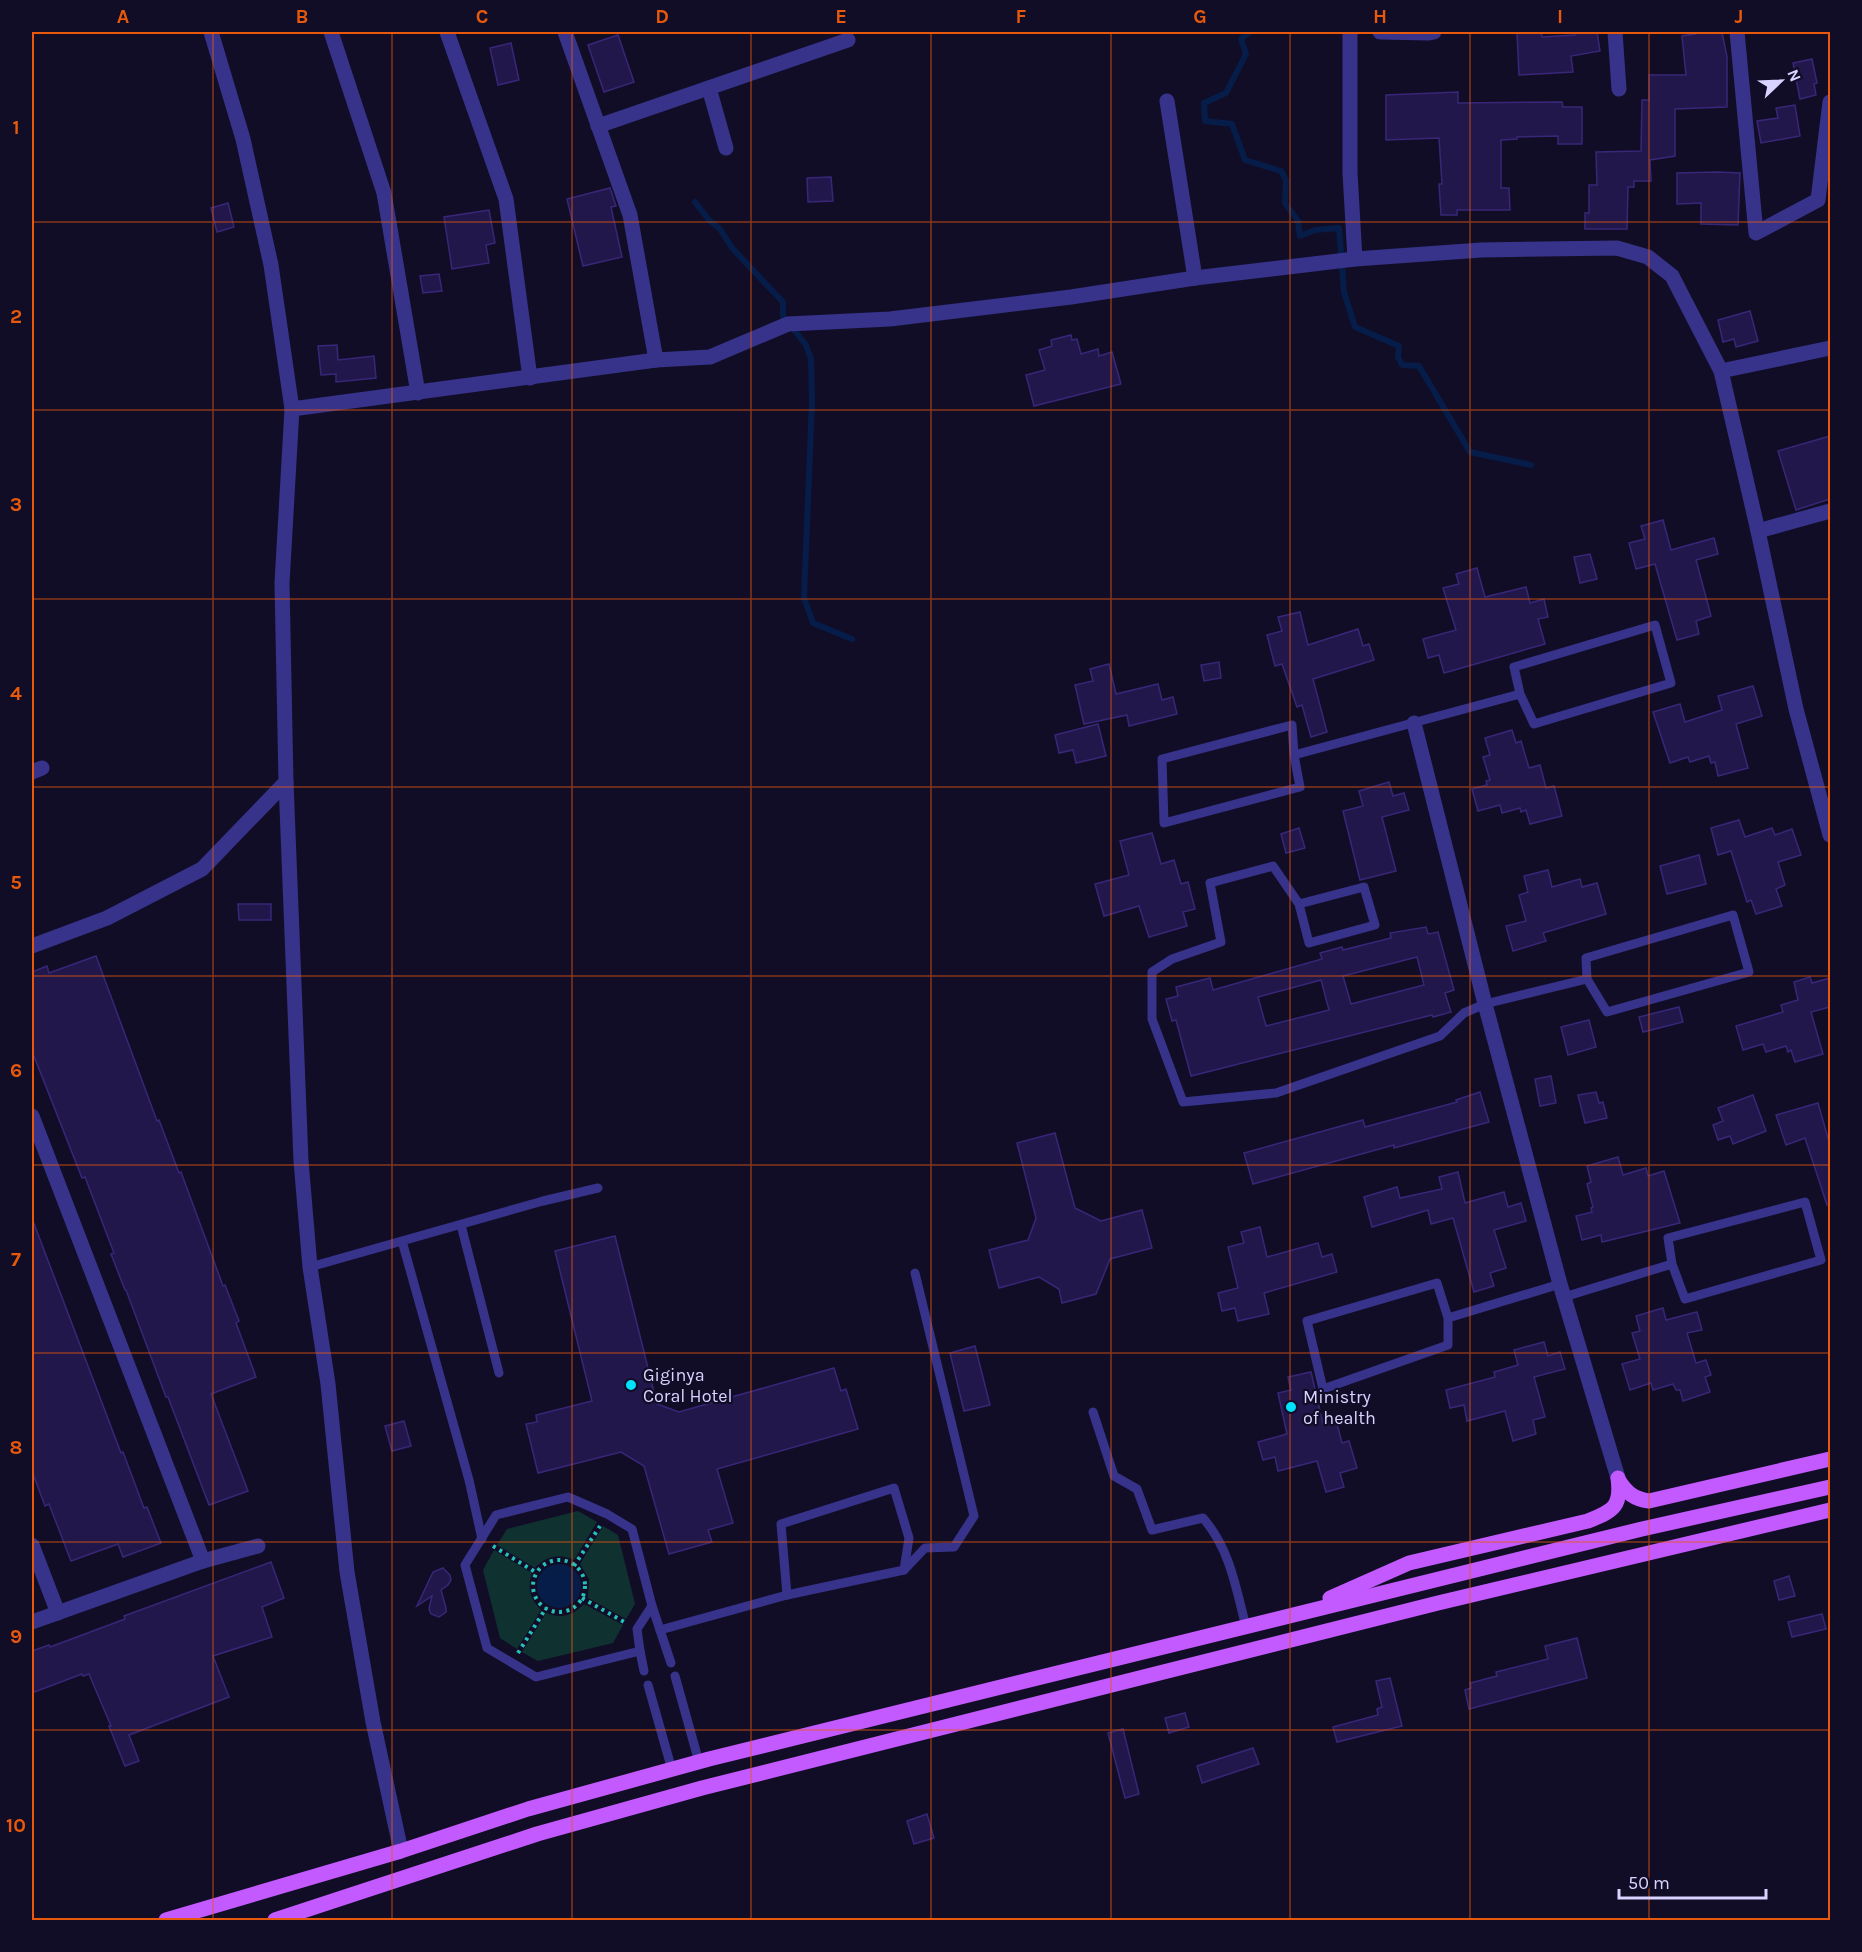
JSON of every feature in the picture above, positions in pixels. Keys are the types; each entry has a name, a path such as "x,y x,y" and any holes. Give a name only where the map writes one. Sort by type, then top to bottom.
{"main road":[{"path":"1618,1478 1628,1493 1639,1500 1648,1501 1830,1460"},
{"path":"1294,1614 1409,1563 1588,1521 1606,1513 1616,1505 1620,1493 1618,1478"},
{"path":"166,1920 401,1851 528,1809 699,1762 1642,1529 1830,1487"},
{"path":"275,1920 537,1834 702,1788 1438,1603 1830,1510"}],"street":[{"path":"211,32 243,139 271,265 292,409 282,583 286,782 301,1161 310,1267 328,1384 347,1572 373,1722 401,1851"},
{"path":"331,32 384,193 418,393"},
{"path":"447,32 506,199 530,378"},
{"path":"564,32 630,214 656,360"},
{"path":"1350,32 1350,173 1355,260"},
{"path":"1380,32 1434,32"},
{"path":"1615,32 1619,89"},
{"path":"1737,32 1756,233 1818,200 1830,102"},
{"path":"598,126 848,40"},
{"path":"709,88 726,148"},
{"path":"1167,101 1196,278"},
{"path":"292,409 656,360 710,357 788,324 890,319 1071,297 1196,278 1355,260 1481,250 1617,248 1648,257 1666,269 1678,284 1721,371 1796,709 1830,835"},
{"path":"1721,371 1830,348"},
{"path":"1758,531 1830,511"},
{"path":"1414,723 1485,1004 1562,1290 1618,1478"},
{"path":"32,946 107,918 202,869 286,782"},
{"path":"32,1116 203,1561"},
{"path":"32,1545 58,1613"},
{"path":"32,1622 203,1561 258,1546"}],"lane":[{"path":"1655,625 1671,683 1534,724 1520,694 1514,667 1655,625"},
{"path":"1294,755 1520,694"},
{"path":"1292,725 1294,755 1300,787 1164,823 1162,759 1292,725"},
{"path":"1299,904 1364,887 1375,925 1309,943 1299,904 1273,866 1210,883 1221,942 1172,959 1152,972 1152,1019 1183,1102 1276,1093 1440,1036 1464,1013 1485,1004 1587,979"},
{"path":"1733,915 1749,972 1607,1012 1587,979 1586,958 1733,915"},
{"path":"310,1267 543,1201 598,1188"},
{"path":"1805,1202 1821,1260 1684,1299 1672,1264 1668,1238 1805,1202"},
{"path":"461,1225 499,1372"},
{"path":"402,1241 469,1480 482,1539"},
{"path":"1448,1318 1672,1264"},
{"path":"660,1630 787,1595 904,1570 925,1548 954,1547 974,1516 915,1273"},
{"path":"1437,1283 1448,1318 1448,1345 1323,1389 1307,1321 1437,1283"},
{"path":"1093,1412 1114,1476 1137,1490 1152,1530 1203,1518 1215,1531 1229,1561 1246,1627"},
{"path":"787,1595 781,1524 894,1488 909,1538 904,1570"},
{"path":"640,1651 536,1677 488,1648 465,1565 496,1515 568,1497 607,1514 632,1529 652,1606 671,1663"},
{"path":"644,1671 638,1629 652,1606"},
{"path":"675,1676 699,1762"},
{"path":"648,1685 672,1770"}],"path":[{"path":"574,1566 607,1514"},
{"path":"482,1539 537,1573"},
{"path":"561,1560 574,1566 581,1572 584,1580 585,1588 582,1598 566,1612 546,1608 537,1600 534,1593 533,1584 537,1573 545,1564 553,1561 561,1560"},
{"path":"582,1598 638,1629"},
{"path":"512,1663 546,1608"}],"green space":[{"path":"578,1511 597,1522 574,1560 553,1557 535,1568 497,1545 507,1529"},
{"path":"603,1526 618,1535 635,1604 626,1619 588,1598 589,1579 580,1564"},
{"path":"494,1550 532,1573 530,1593 541,1610 517,1649 500,1638 483,1570"},
{"path":"584,1604 623,1625 613,1643 538,1661 522,1652 546,1613 557,1616 566,1615 576,1611"}],"water":[{"path":"559,1564 567,1565 575,1570 580,1578 580,1594 575,1602 567,1607 559,1608 551,1607 543,1602 538,1594 537,1586 538,1578 543,1570 551,1565"}],"building":[{"path":"1517,32 1541,32 1542,37 1575,35 1575,32 1597,32 1600,51 1571,56 1573,72 1519,75"},
{"path":"1695,32 1722,32 1727,57 1727,107 1675,109 1675,156 1650,160 1651,181 1634,181 1634,187 1628,187 1627,229 1585,229 1585,213 1589,213 1589,185 1597,185 1596,152 1641,151 1642,100 1649,100 1649,75 1686,75 1682,36 1695,34"},
{"path":"618,35 634,82 604,92 588,45"},
{"path":"511,43 519,80 498,85 490,48"},
{"path":"1812,59 1817,83 1814,84 1816,95 1800,99 1793,63"},
{"path":"1458,92 1458,103 1562,102 1563,107 1582,107 1582,144 1558,144 1558,136 1517,137 1517,139 1501,140 1501,188 1509,188 1510,210 1457,210 1457,215 1441,215 1439,184 1442,184 1439,138 1386,140 1386,95"},
{"path":"1795,105 1800,136 1761,143 1757,121 1778,118 1776,108"},
{"path":"1677,173 1740,173 1738,225 1701,224 1701,203 1677,204"},
{"path":"831,177 833,201 808,202 807,178"},
{"path":"610,188 616,206 611,207 622,257 583,266 567,199"},
{"path":"228,203 234,227 217,232 211,208"},
{"path":"489,210 495,243 486,245 489,263 452,269 444,217"},
{"path":"439,274 442,291 423,293 420,276"},
{"path":"1750,311 1758,341 1736,347 1734,339 1723,342 1718,320"},
{"path":"1071,335 1072,340 1077,339 1081,354 1098,349 1099,356 1112,352 1121,384 1034,406 1026,375 1045,370 1039,350 1052,346 1051,340"},
{"path":"337,345 338,360 374,356 376,378 336,382 336,374 321,375 318,346"},
{"path":"1830,436 1830,499 1796,510 1778,451"},
{"path":"1663,520 1671,550 1714,538 1718,554 1696,560 1711,616 1696,621 1699,634 1677,640 1655,564 1636,569 1629,543 1645,539 1641,526"},
{"path":"1590,554 1597,579 1580,583 1574,557"},
{"path":"1477,568 1485,597 1526,587 1530,603 1544,599 1548,617 1538,619 1545,644 1444,673 1439,655 1428,658 1423,639 1456,630 1443,588 1459,584 1456,574"},
{"path":"1300,612 1308,645 1358,629 1363,646 1369,644 1374,660 1313,679 1327,732 1311,737 1302,705 1297,707 1282,664 1275,666 1267,635 1282,631 1278,617"},
{"path":"1219,662 1221,678 1204,681 1201,665"},
{"path":"1109,664 1116,694 1158,684 1162,700 1173,697 1177,714 1129,726 1127,715 1084,724 1075,685 1093,681 1090,669"},
{"path":"1753,686 1762,716 1736,724 1748,768 1718,776 1715,762 1711,763 1709,756 1690,762 1688,757 1670,763 1653,712 1680,704 1685,722 1722,710 1718,696"},
{"path":"1098,724 1106,756 1076,763 1073,750 1059,753 1055,735"},
{"path":"1512,730 1516,743 1521,741 1529,768 1540,765 1546,788 1554,786 1562,816 1530,824 1526,810 1521,812 1520,808 1502,813 1500,805 1478,811 1472,789 1487,785 1486,781 1490,780 1483,757 1490,755 1485,738"},
{"path":"1389,782 1393,796 1404,793 1409,810 1382,817 1396,871 1360,880 1343,811 1363,806 1359,791"},
{"path":"1739,820 1745,837 1772,828 1775,835 1792,829 1801,855 1778,862 1785,885 1776,889 1782,906 1756,914 1751,900 1747,902 1731,851 1718,855 1711,828"},
{"path":"1299,828 1305,848 1286,853 1281,834"},
{"path":"1152,833 1161,864 1174,860 1181,884 1188,882 1195,909 1183,912 1187,926 1149,937 1139,906 1104,916 1095,884 1129,875 1120,841"},
{"path":"1699,855 1706,884 1667,894 1660,866"},
{"path":"1548,870 1552,887 1580,879 1582,887 1597,883 1606,914 1543,933 1546,941 1513,951 1506,926 1526,921 1519,895 1528,892 1524,876"},
{"path":"238,904 271,904 271,920 239,920"},
{"path":"1426,927 1428,934 1438,932 1454,990 1445,993 1451,1012 1191,1076 1176,1020 1172,1021 1166,999 1178,996 1176,987 1210,978 1213,990 1322,959 1320,953 1342,947 1343,950 1391,938 1390,933","holes":["1417,957 1424,985 1351,1004 1343,976","1321,980 1329,1010 1266,1026 1258,997"]},
{"path":"96,956 157,1121 159,1120 179,1173 181,1172 223,1286 225,1285 239,1321 236,1323 256,1377 211,1394 248,1491 209,1505 111,1254 114,1253 85,1177 82,1178 32,1051 32,972 47,966 49,973"},
{"path":"1810,977 1812,983 1830,978 1830,1007 1811,1012 1823,1054 1795,1062 1791,1050 1788,1052 1786,1046 1766,1052 1763,1044 1743,1050 1736,1026 1783,1012 1781,1005 1798,1000 1794,982"},
{"path":"1679,1007 1683,1022 1643,1032 1639,1017"},
{"path":"1589,1020 1596,1047 1568,1055 1561,1027"},
{"path":"1551,1076 1556,1103 1540,1106 1535,1079"},
{"path":"1480,1092 1489,1122 1394,1148 1394,1145 1253,1184 1244,1153 1363,1120 1365,1127 1457,1102 1456,1100"},
{"path":"1596,1092 1599,1103 1603,1102 1607,1118 1585,1123 1578,1095"},
{"path":"1753,1095 1766,1131 1733,1144 1730,1136 1718,1140 1713,1125 1723,1121 1718,1108"},
{"path":"1818,1103 1830,1145 1830,1205 1827,1205 1805,1138 1786,1145 1776,1115"},
{"path":"1055,1133 1075,1208 1101,1221 1142,1210 1152,1248 1110,1259 1096,1294 1062,1303 1059,1289 1039,1277 999,1288 989,1250 1028,1240 1036,1218 1017,1143"},
{"path":"1618,1157 1623,1175 1646,1168 1648,1176 1664,1171 1680,1223 1602,1242 1601,1235 1582,1240 1576,1216 1592,1212 1593,1207 1587,1184 1591,1182 1587,1166"},
{"path":"1458,1172 1465,1203 1504,1192 1508,1207 1521,1203 1526,1221 1494,1230 1506,1268 1490,1273 1494,1286 1474,1292 1453,1218 1431,1224 1428,1210 1372,1227 1364,1197 1397,1187 1400,1198 1442,1189 1439,1177"},
{"path":"32,1221 121,1453 123,1452 144,1508 147,1507 161,1543 123,1557 118,1544 71,1561 49,1504 45,1506 32,1471"},
{"path":"1260,1227 1267,1257 1318,1243 1322,1257 1332,1254 1337,1272 1264,1293 1269,1314 1238,1321 1235,1308 1222,1311 1218,1293 1238,1288 1228,1247 1244,1243 1241,1232"},
{"path":"615,1236 657,1404 679,1412 834,1368 841,1391 846,1389 858,1429 717,1469 733,1523 708,1530 712,1542 669,1554 644,1466 621,1452 538,1473 526,1424 537,1422 536,1415 592,1401 555,1251"},
{"path":"1663,1308 1666,1320 1697,1312 1702,1330 1687,1333 1696,1363 1706,1360 1711,1375 1705,1377 1710,1392 1683,1401 1680,1390 1676,1390 1673,1384 1653,1390 1651,1383 1630,1390 1622,1364 1640,1359 1632,1333 1640,1331 1636,1316"},
{"path":"1544,1342 1548,1356 1560,1352 1565,1369 1534,1377 1545,1417 1533,1420 1536,1434 1513,1441 1505,1411 1467,1421 1464,1405 1450,1408 1446,1390 1495,1377 1494,1372 1518,1365 1514,1350"},
{"path":"975,1346 990,1405 964,1411 950,1353"},
{"path":"1311,1372 1323,1424 1336,1420 1342,1443 1349,1441 1357,1468 1340,1473 1344,1487 1326,1492 1317,1461 1278,1471 1275,1457 1263,1460 1258,1442 1287,1434 1278,1393 1291,1390 1288,1377"},
{"path":"404,1421 411,1446 392,1451 385,1426"},
{"path":"271,1562 284,1598 262,1607 272,1637 213,1656 229,1697 129,1735 139,1761 125,1766 89,1674 83,1676 82,1674 32,1693 32,1651 49,1645 50,1647 125,1619 124,1616"},
{"path":"443,1568 450,1575 451,1580 441,1590 446,1612 439,1617 431,1614 429,1609 432,1596 417,1606 433,1572"},
{"path":"1789,1576 1795,1596 1779,1600 1774,1581"},
{"path":"1822,1614 1826,1629 1792,1637 1788,1622"},
{"path":"1577,1638 1587,1678 1469,1709 1465,1690 1471,1688 1470,1683 1497,1676 1496,1672 1548,1659 1545,1646"},
{"path":"1390,1678 1402,1726 1337,1742 1333,1727 1378,1715 1377,1709 1382,1707 1376,1681"},
{"path":"1185,1713 1189,1727 1169,1733 1165,1718"},
{"path":"1123,1729 1139,1794 1125,1798 1108,1733"},
{"path":"1253,1748 1259,1764 1202,1783 1197,1766"},
{"path":"927,1814 934,1838 914,1844 907,1821"}],"waterway":[{"path":"1250,32 1241,39 1246,54 1226,93 1204,103 1205,121 1232,124 1245,160 1281,171 1286,180 1285,203 1298,221 1300,236 1315,230 1339,228 1344,292 1355,327 1399,346 1398,357 1402,365 1419,366 1470,452 1531,465"},
{"path":"695,202 709,220 720,229 732,248 783,302 783,316 806,345 811,359 812,401 804,598 813,623 852,639"}],"place":[{"name":"Giginya Coral Hotel","path":"631,1385"},
{"name":"Ministry of health","path":"1291,1407"}]}
